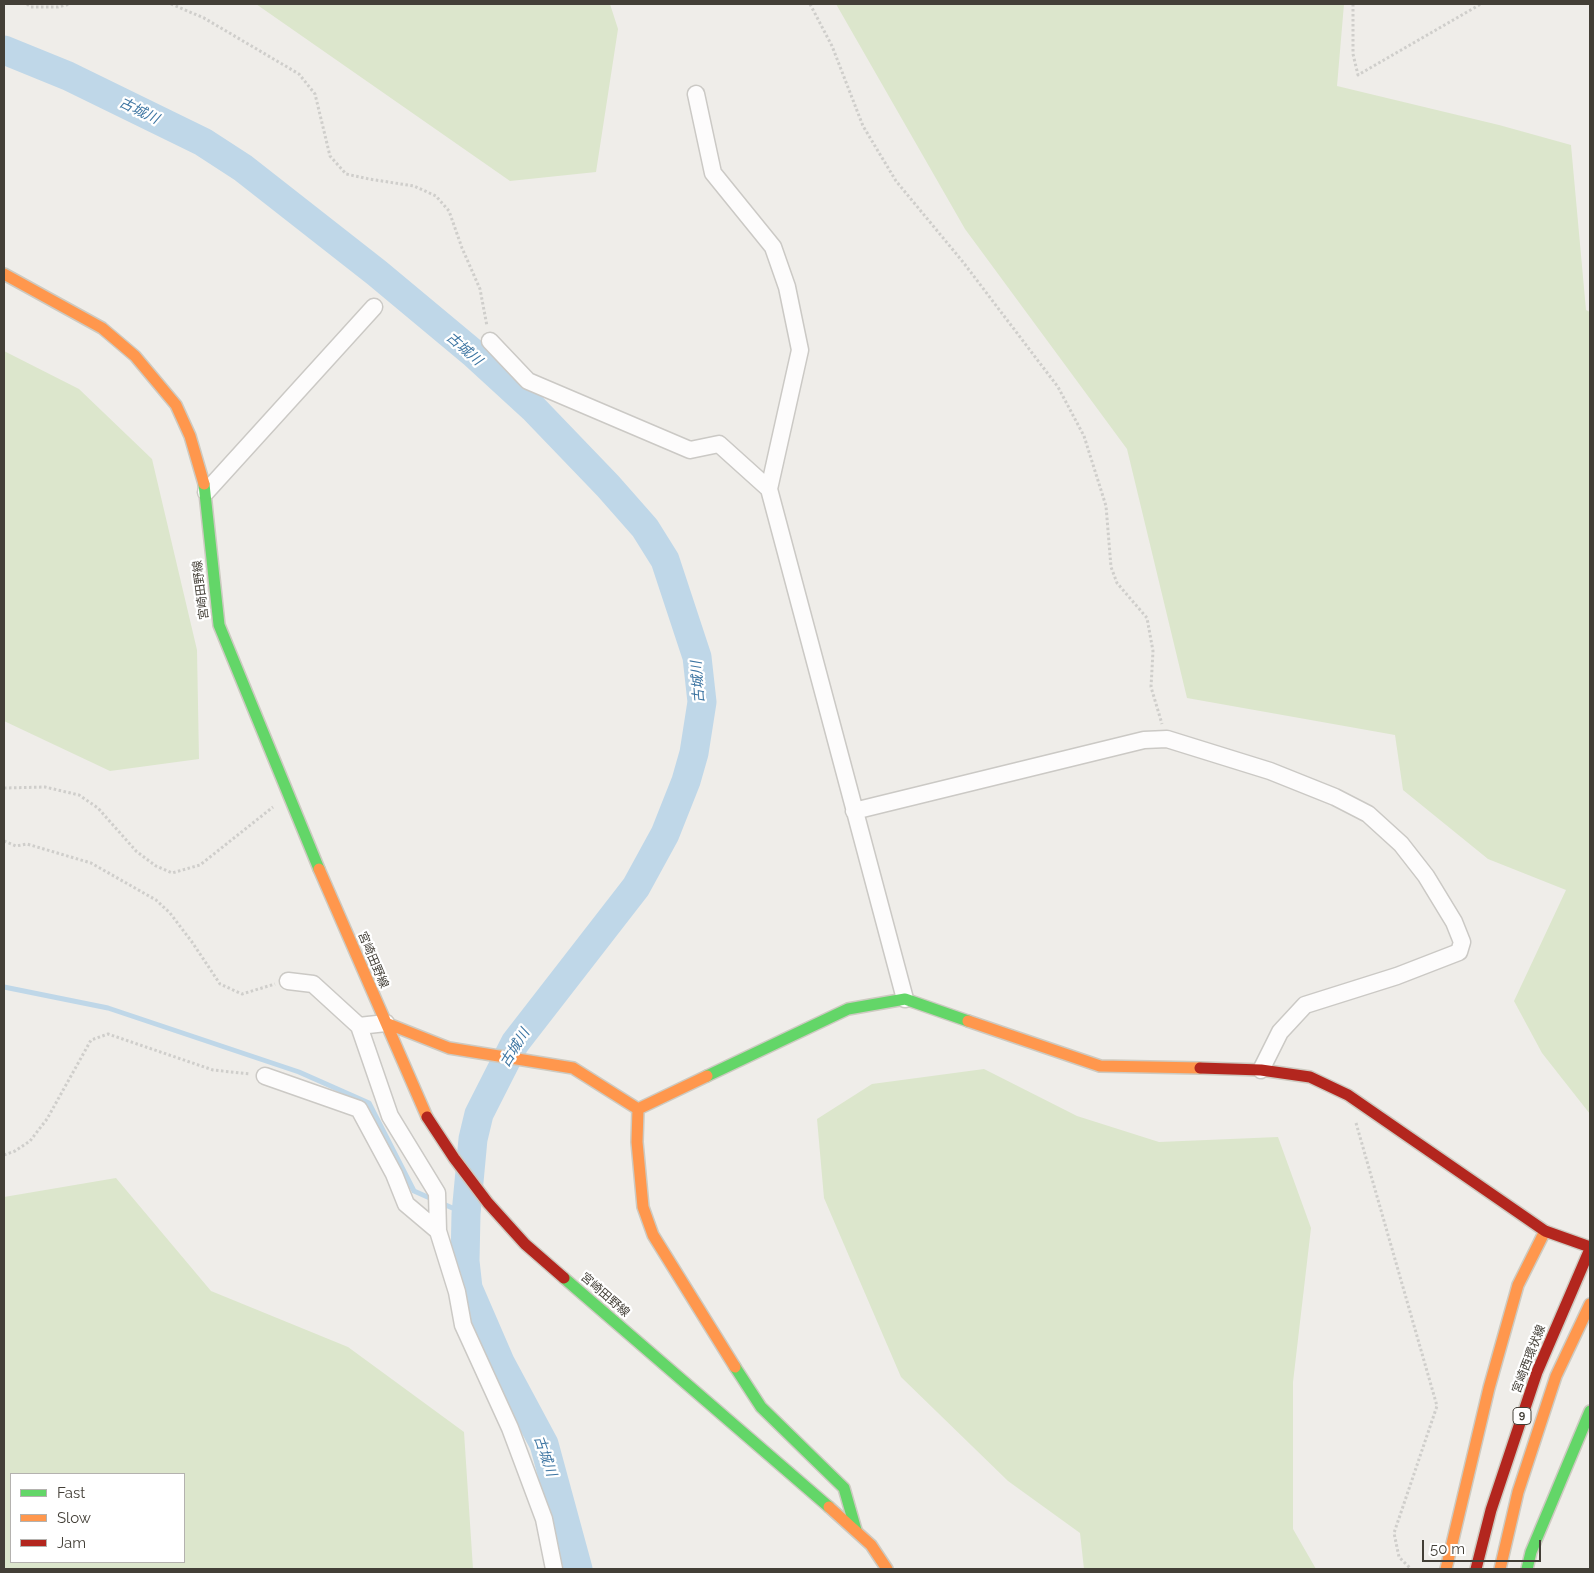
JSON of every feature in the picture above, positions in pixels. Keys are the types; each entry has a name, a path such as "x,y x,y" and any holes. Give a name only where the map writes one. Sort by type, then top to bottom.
{"main road":[{"name":"宮崎田野線","path":"4,274 102,328 135,356 176,405 190,436 206,492 219,624 288,795 424,1110 454,1158 488,1203 524,1244 856,1530 870,1545 887,1569"},
{"path":"638,1108 848,1009 905,999 1100,1066 1261,1070 1310,1077 1348,1095 1545,1231 1590,1248"},
{"path":"386,1023 449,1048 482,1055 543,1062 573,1068 638,1108"},
{"path":"638,1108 637,1142 643,1207 653,1235 722,1348 761,1407 844,1488 856,1530"},
{"path":"1446,1569 1489,1388 1518,1285 1545,1231"},
{"name":"宮崎西環状線","path":"1476,1569 1491,1510 1536,1372 1590,1248"},
{"name":"9","path":"1500,1569 1518,1492 1556,1376 1590,1304"},
{"path":"1527,1569 1532,1552 1590,1411"}],"street":[{"path":"696,94 713,173 773,247 786,287 800,350 769,489 905,999"},
{"path":"206,492 374,307"},
{"path":"490,341 528,381 690,450 719,444 769,489"},
{"path":"854,811 1144,740 1167,739 1270,771 1335,797 1368,814 1401,844 1426,876 1454,922 1462,942 1459,952 1397,976 1305,1005 1280,1032 1261,1070"},
{"path":"288,981 313,984 359,1026 390,1116 436,1193 438,1231 457,1292 463,1324 510,1428 544,1519 554,1569"},
{"path":"359,1026 386,1023"},
{"path":"264,1076 359,1109 394,1174 406,1204 438,1231"}],"path":[{"path":"27,4 32,7 58,7 70,4"},
{"path":"171,4 204,18 300,74 315,94 330,156 346,174 369,180 414,186 436,196 449,211 462,248 480,289 490,341"},
{"path":"810,4 832,46 863,126 896,181 963,262 1058,386 1084,436 1106,506 1111,567 1116,583 1147,618 1152,651 1151,687 1167,739"},
{"path":"1353,4 1353,54 1358,75 1481,4"},
{"path":"4,788 45,787 79,795 98,808 136,852 156,866 172,873 200,865 288,795"},
{"path":"4,841 16,846 27,844 91,863 156,900 170,913 220,984 242,994 288,981"},
{"path":"4,1155 16,1151 30,1141 47,1119 91,1040 108,1034 213,1070 264,1076"},
{"path":"1348,1095 1437,1406 1394,1533 1399,1557 1411,1569"}],"green space":[{"path":"256,4 610,4 618,29 596,172 510,181"},
{"path":"836,4 1344,4 1337,86 1499,125 1571,145 1586,310 1590,312 1590,1114 1542,1053 1514,1001 1566,890 1488,859 1403,790 1395,735 1187,698 1127,449 965,229"},
{"path":"4,351 79,389 152,459 197,650 199,759 110,771 4,721"},
{"path":"984,1069 1077,1116 1159,1142 1278,1137 1311,1228 1293,1382 1293,1529 1316,1569 1084,1569 1080,1533 1008,1481 901,1377 824,1198 817,1119 872,1084"},
{"path":"116,1178 211,1291 348,1347 464,1432 473,1569 4,1569 4,1197"}],"waterway":[{"name":"古城川","path":"4,50 68,76 203,142 243,168 377,273 473,353 533,408 608,486 645,528 665,560 697,657 702,702 694,753 686,781 665,834 636,887 515,1043 479,1114 473,1139 466,1214 465,1261 468,1288 500,1362 544,1444 578,1569"},
{"path":"4,987 108,1008 299,1072 369,1103 414,1191 466,1214"}],"traffic: fast":[{"path":"204,484 219,625 319,869"},
{"path":"707,1076 848,1009 905,999 968,1021"},
{"path":"564,1278 829,1507"},
{"path":"735,1367 761,1407 844,1488 856,1530"},
{"path":"1527,1569 1531,1552 1590,1411"}],"traffic: slow":[{"path":"4,274 102,328 135,356 176,405 190,436 204,484"},
{"path":"319,869 427,1117"},
{"path":"968,1021 1100,1066 1200,1068"},
{"path":"386,1023 449,1048 573,1068 638,1109 707,1076"},
{"path":"638,1109 637,1142 643,1207 653,1235 735,1367"},
{"path":"1446,1569 1489,1388 1518,1285 1545,1231"},
{"path":"1500,1569 1518,1492 1556,1376 1590,1304"},
{"path":"829,1507 871,1545 887,1569"}],"traffic: jam":[{"path":"1200,1068 1261,1070 1310,1077 1348,1095 1545,1231 1590,1247"},
{"path":"427,1117 454,1158 488,1203 525,1244 564,1278"},
{"path":"1476,1569 1491,1510 1537,1372 1590,1249"}]}
